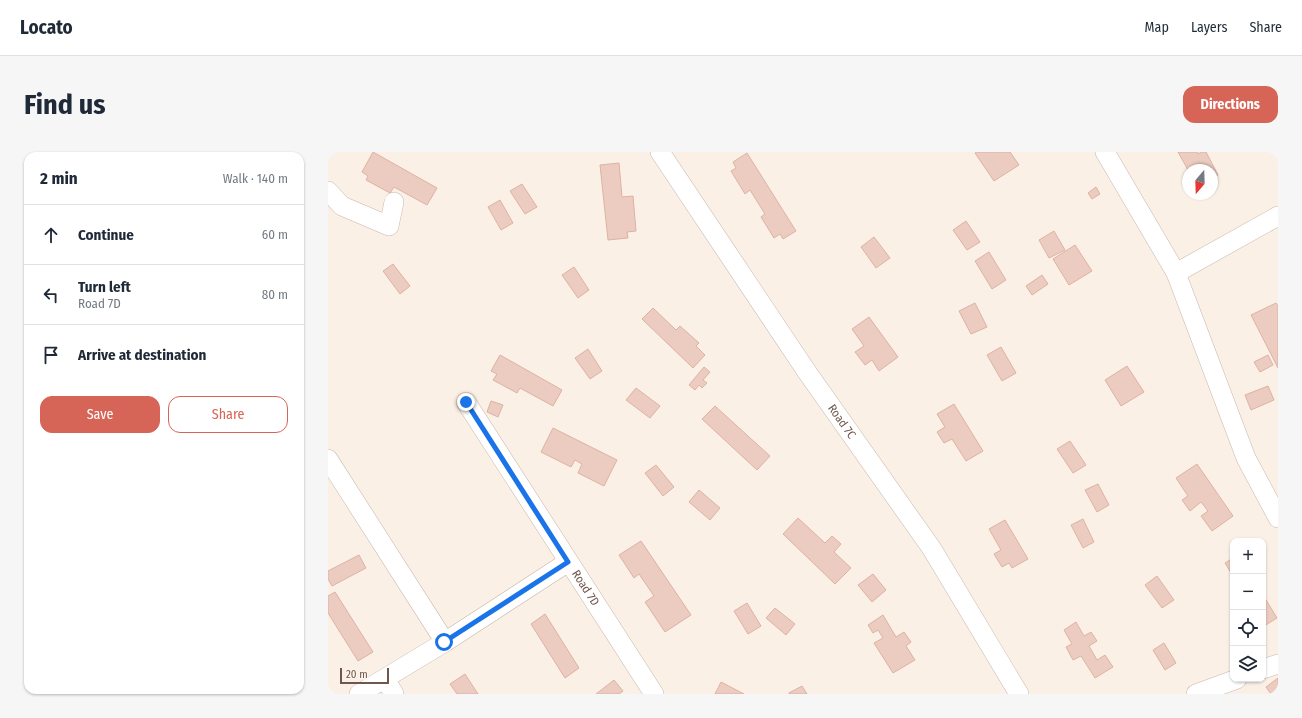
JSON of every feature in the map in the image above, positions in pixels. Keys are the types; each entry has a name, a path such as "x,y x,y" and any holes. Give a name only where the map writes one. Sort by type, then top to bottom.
{"street":[{"name":"Road 7C","path":"660,152 802,366 932,549 1019,694"},
{"path":"1105,152 1176,272 1246,458 1278,518"},
{"path":"328,191 342,206 389,226 394,202"},
{"path":"1176,272 1278,216"},
{"name":"Road 7D","path":"466,402 654,694"},
{"path":"328,459 444,642"},
{"path":"359,694 389,686 444,642 568,562"},
{"path":"1266,669 1278,664"},
{"path":"1196,694 1230,682"}],"building":[{"path":"373,152 437,188 427,205 394,187 390,193 366,180 368,176 362,172"},
{"path":"1010,152 1019,165 994,181 975,153"},
{"path":"1178,152 1197,152 1198,154 1201,152 1206,152 1212,164 1185,164"},
{"path":"747,153 796,231 783,239 780,234 774,238 761,217 765,214 750,190 745,194 731,171 736,168 733,162"},
{"path":"619,163 622,197 633,196 636,231 627,232 628,238 608,240 600,165"},
{"path":"522,184 537,207 525,214 510,191"},
{"path":"1096,187 1100,194 1092,199 1088,193"},
{"path":"500,200 513,223 501,230 488,207"},
{"path":"966,221 980,242 967,250 953,230"},
{"path":"1054,231 1065,250 1049,258 1039,240"},
{"path":"874,237 890,258 876,268 861,247"},
{"path":"1075,245 1092,271 1069,285 1053,259"},
{"path":"989,252 1006,280 992,289 975,261"},
{"path":"393,264 410,286 400,294 383,271"},
{"path":"574,267 589,290 578,298 562,275"},
{"path":"1042,275 1048,284 1032,295 1026,286"},
{"path":"975,303 987,327 971,334 959,311"},
{"path":"1276,303 1278,306 1278,368 1251,315"},
{"path":"653,308 676,330 680,326 699,343 696,346 705,355 693,368 642,319"},
{"path":"869,317 898,357 879,371 872,360 865,365 855,352 864,346 852,329"},
{"path":"1001,347 1016,373 1002,381 987,355"},
{"path":"588,349 602,371 590,379 575,358"},
{"path":"500,355 562,390 553,406 520,388 517,393 493,380 497,374 491,371"},
{"path":"1268,355 1273,365 1260,372 1254,362"},
{"path":"1127,366 1144,392 1121,406 1105,380"},
{"path":"704,367 710,372 703,380 707,383 702,388 699,385 695,390 689,385"},
{"path":"1268,386 1274,400 1251,410 1245,395"},
{"path":"636,388 660,406 650,418 626,400"},
{"path":"491,401 503,405 498,417 487,412"},
{"path":"954,404 983,451 966,461 952,439 944,443 937,432 945,427 937,414"},
{"path":"715,406 770,456 757,470 702,419"},
{"path":"553,428 617,460 604,486 578,473 582,464 575,460 571,467 541,452"},
{"path":"1070,441 1086,465 1073,473 1057,449"},
{"path":"1197,464 1233,516 1212,531 1201,516 1208,511 1201,502 1190,511 1182,500 1188,496 1176,478"},
{"path":"656,465 674,487 663,496 645,473"},
{"path":"1098,484 1109,505 1097,512 1085,490"},
{"path":"699,490 720,508 710,520 689,502"},
{"path":"798,518 825,543 832,536 841,544 834,552 851,568 835,584 783,534"},
{"path":"1083,519 1094,542 1083,548 1071,525"},
{"path":"1005,520 1028,559 1012,568 1009,563 1002,567 994,554 1001,550 989,529"},
{"path":"641,541 691,615 665,632 645,602 654,596 639,574 634,578 619,555"},
{"path":"359,555 366,568 332,586 328,579 328,571"},
{"path":"1230,560 1230,571 1225,563"},
{"path":"873,574 886,590 872,602 858,585"},
{"path":"1157,576 1174,600 1162,608 1145,585"},
{"path":"335,592 373,652 358,661 328,613 328,596"},
{"path":"1266,600 1277,618 1266,625"},
{"path":"747,603 761,626 748,634 734,611"},
{"path":"775,608 795,624 786,635 766,618"},
{"path":"545,614 579,668 565,678 531,624"},
{"path":"883,615 896,637 904,632 911,642 906,646 915,660 893,673 874,643 883,638 878,630 873,633 868,625"},
{"path":"1076,622 1084,636 1091,632 1097,641 1089,646 1097,660 1105,655 1113,667 1095,678 1081,656 1073,660 1066,647 1072,644 1064,630"},
{"path":"1164,643 1176,663 1165,670 1153,650"},
{"path":"465,674 478,694 457,694 450,684"},
{"path":"1278,678 1278,694 1271,694 1266,687"},
{"path":"614,680 623,691 619,694 596,694"},
{"path":"721,682 744,694 715,694"},
{"path":"802,686 807,694 789,694 789,693"}],"route":[{"path":"444,642 568,562 466,402"}]}
